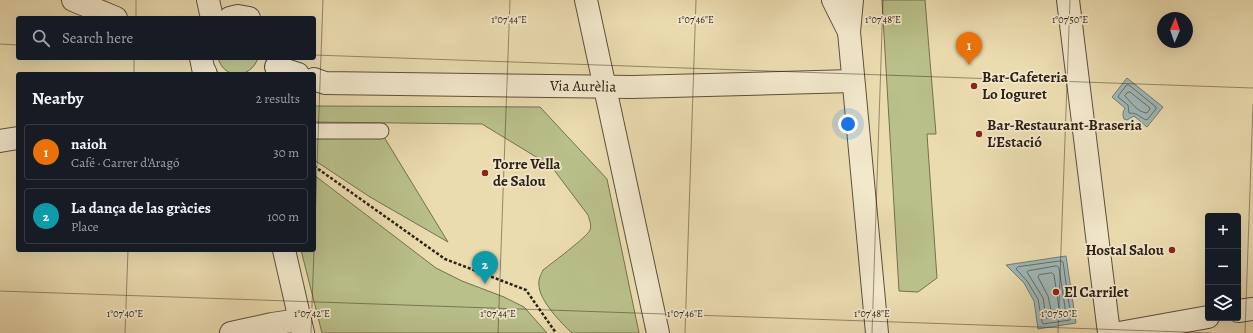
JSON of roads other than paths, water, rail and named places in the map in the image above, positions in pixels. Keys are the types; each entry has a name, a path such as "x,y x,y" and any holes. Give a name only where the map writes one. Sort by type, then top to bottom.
{"street":[{"path":"73,0 111,16"},
{"path":"208,0 212,16"},
{"path":"586,0 658,333"},
{"path":"833,0 850,32"},
{"path":"852,0 850,32 853,80 877,333"},
{"path":"1068,0 1109,333"},
{"path":"201,60 205,72"},
{"path":"275,66 292,72"},
{"name":"Via Aurèlia","path":"316,80 325,82 604,86 853,80"},
{"path":"0,142 16,138"},
{"path":"231,333 272,324 301,326 284,252"},
{"path":"1241,311 1253,309"},
{"path":"1118,333 1205,318"}],"lane":[{"path":"316,131 381,131"}],"water":[{"path":"1127,78 1163,107 1147,127 1134,116 1127,120 1124,119 1123,113 1125,108 1112,97"},
{"path":"1066,256 1076,323 1038,329 1034,301 1024,283 1006,265"}],"place":[{"name":"naioh","path":"969,65"},
{"name":"Bar-Cafeteria Lo Ioguret","path":"974,86"},
{"name":"Bar-Restaurant-Braseria L'Estació","path":"979,134"},
{"name":"Torre Vella de Salou","path":"485,173"},
{"name":"Hostal Salou","path":"1172,250"},
{"name":"La dança de las gràcies","path":"485,284"},
{"name":"El Carrilet","path":"1056,292"}]}
